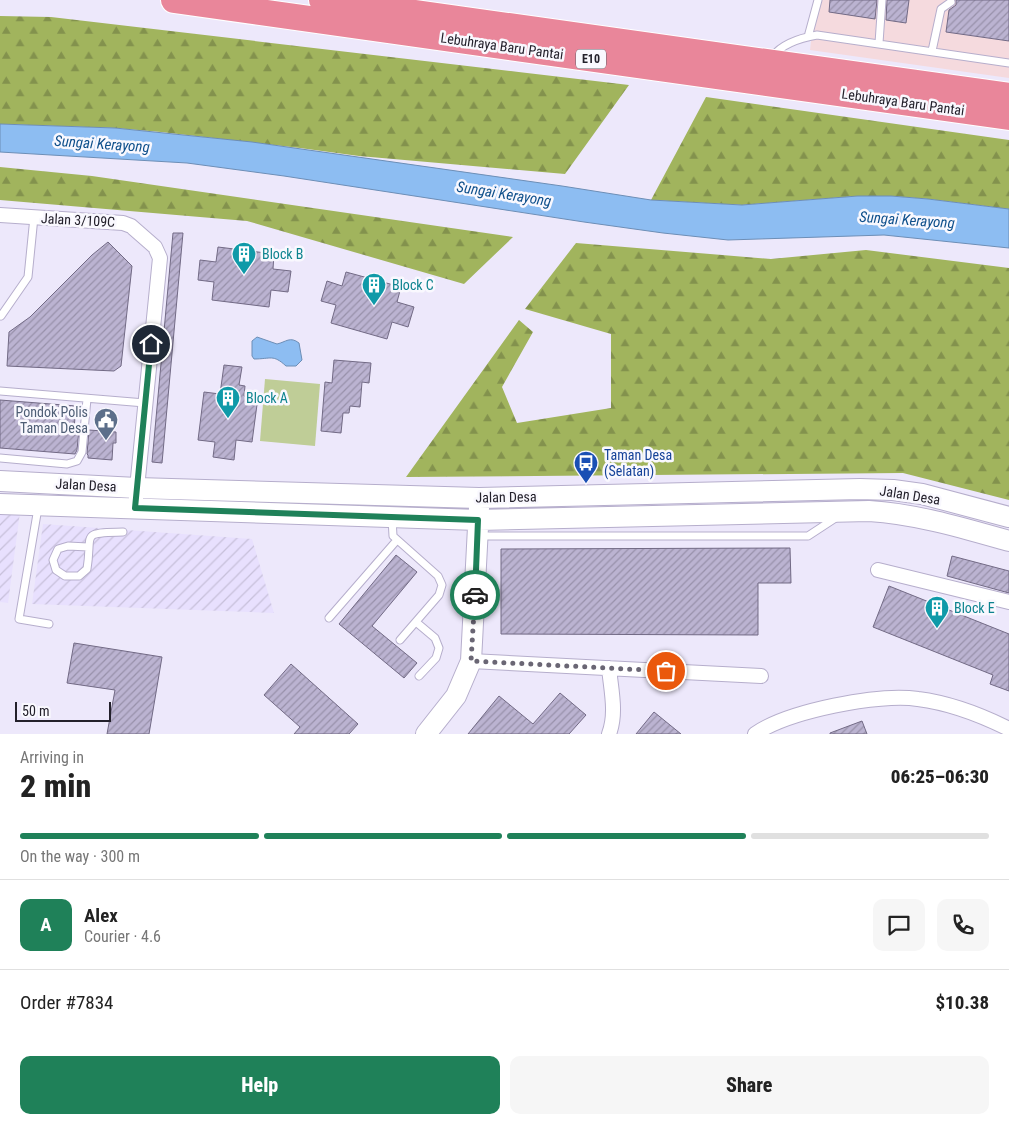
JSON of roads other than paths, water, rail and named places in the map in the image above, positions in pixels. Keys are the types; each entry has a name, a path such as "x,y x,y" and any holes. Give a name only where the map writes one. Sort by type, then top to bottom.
{"highway":[{"name":"Lebuhraya Baru Pantai","path":"174,0 1009,117"},
{"name":"Lebuhraya Baru Pantai","path":"322,0 1009,96"}],"main road":[{"name":"Jalan Desa","path":"0,481 137,488 479,498 860,489 893,490 922,494 1009,517"},
{"path":"426,734 456,696 471,661 479,498"},
{"name":"Jalan Desa","path":"0,504 392,518 478,528 869,511 925,519 1009,540"}],"street":[{"name":"Jalan 3/109C","path":"0,215 123,223 131,226 156,247 160,258 135,508"},
{"path":"878,570 1009,602"},
{"path":"471,661 761,676"},
{"path":"609,668 613,708 613,723 610,734"},
{"path":"755,734 801,713 883,698 918,699 951,706 984,716 1009,729"}],"lane":[{"path":"808,36 818,0"},
{"path":"879,43 882,0"},
{"path":"932,51 943,0"},
{"path":"941,9 951,2"},
{"path":"768,63 780,48 808,36 825,36 879,43 1009,63"},
{"path":"2,316 28,276 34,217"},
{"path":"0,391 145,403"},
{"path":"0,458 67,464 77,461 82,452 87,399"},
{"path":"39,505 19,619 49,624"},
{"path":"392,518 393,536 441,580 442,590 400,640"},
{"path":"88,547 68,546 58,549 53,560 56,570 60,574 73,576 84,573 88,563 88,547 88,541 96,533 123,532"},
{"path":"328,618 397,540"},
{"path":"416,622 435,638 440,648 436,658 419,676"}],"water":[{"name":"Sungai Kerayong","path":"0,124 115,128 252,142 651,200 742,205 858,196 928,199 1009,209 1009,248 884,235 728,240 584,222 187,163 0,152"},
{"path":"257,337 277,344 290,340 296,341 299,343 302,360 296,366 286,366 275,359 254,359 252,356 252,341"}],"place":[{"name":"Block B","path":"244,275"},
{"name":"Block C","path":"374,306"},
{"name":"Block A","path":"228,419"},
{"name":"Pondok Polis Taman Desa","path":"106,441"},
{"name":"Taman Desa (Selatan)","path":"586,484"},
{"name":"Block E","path":"937,629"}]}
